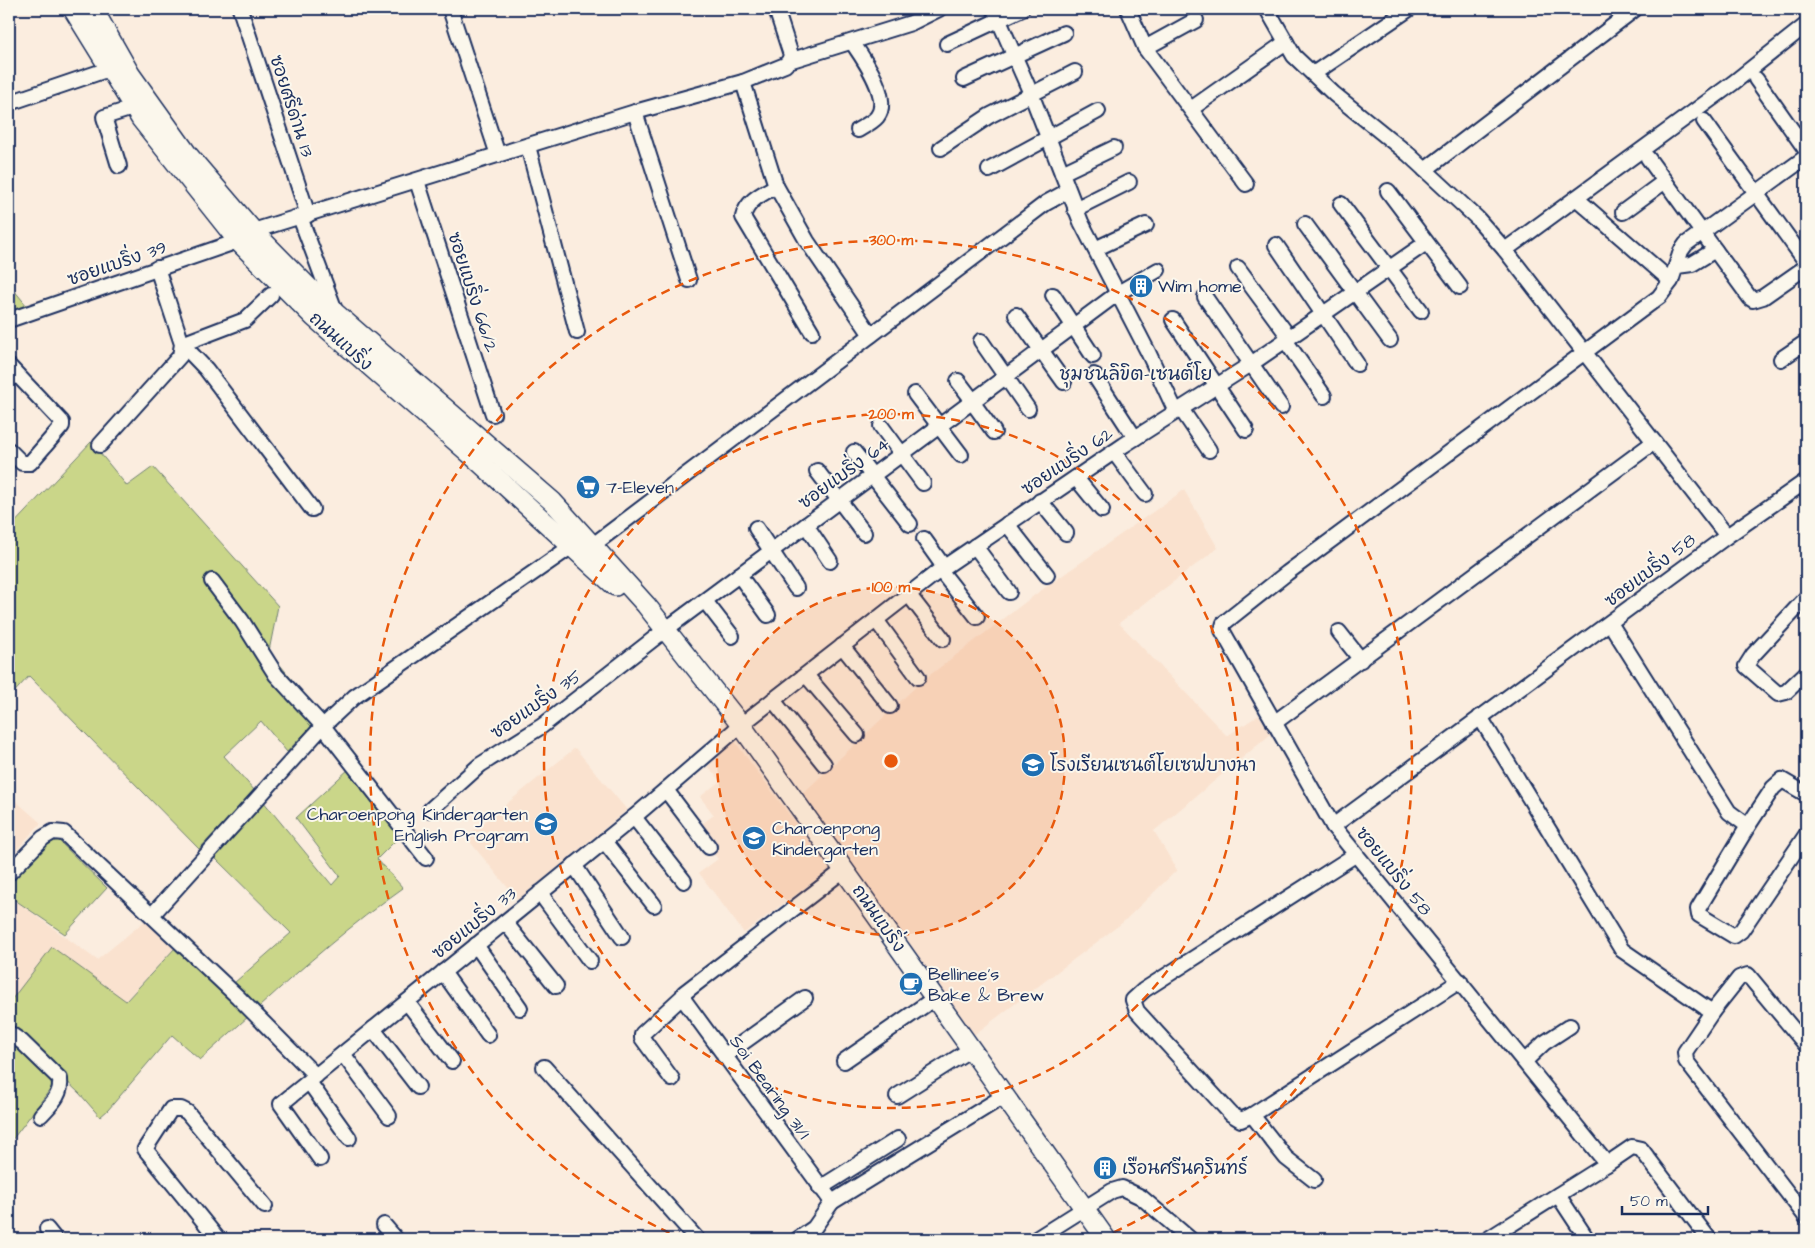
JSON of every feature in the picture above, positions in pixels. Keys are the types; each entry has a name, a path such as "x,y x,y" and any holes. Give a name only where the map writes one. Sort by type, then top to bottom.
{"main road":[{"name":"ถนนแบริ่ง","path":"73,9 133,108 246,236 314,317 663,628"},
{"name":"ถนนแบริ่ง","path":"93,9 135,82 246,236 553,502 646,605 741,725 1106,1239"}],"street":[{"name":"ซอยศรีด่าน 13","path":"240,9 336,314"},
{"path":"450,9 498,155"},
{"path":"776,9 791,55 789,61"},
{"name":"ซอยแบริ่ง 39","path":"9,320 304,216 634,112 743,82 785,65 789,61 911,23 939,9"},
{"path":"947,44 996,14 1022,9"},
{"path":"1128,9 1145,48 1246,184"},
{"path":"1266,9 1294,56 1477,218 1505,250 1727,536"},
{"path":"1313,74 1408,9"},
{"path":"1424,170 1635,9"},
{"path":"996,14 1032,96 1075,209 1095,250 1178,411 1209,450"},
{"path":"1145,48 1196,20"},
{"path":"1505,250 1733,83 1806,25"},
{"path":"964,78 1015,57 1064,33"},
{"path":"852,42 877,81 881,105 878,117 858,130"},
{"path":"1191,109 1286,42"},
{"path":"9,103 109,69"},
{"path":"941,148 988,116 1032,96 1075,72"},
{"path":"1756,79 1806,150"},
{"path":"743,82 776,186 807,240 871,335"},
{"path":"119,166 104,117 133,108"},
{"path":"989,170 1098,111"},
{"path":"634,112 688,280"},
{"path":"1704,121 1806,262"},
{"path":"528,146 577,332"},
{"path":"1062,173 1114,148"},
{"path":"1333,826 1222,630 1227,619 1583,352 1659,298 1671,281 1678,266 1681,251 1686,244 1806,157"},
{"path":"1648,158 1745,293 1754,300 1763,297 1806,267"},
{"name":"ซอยแบริ่ง 66/2","path":"417,181 493,414"},
{"path":"1623,212 1665,181"},
{"path":"1075,209 1129,182"},
{"path":"776,186 752,200 744,208 742,217 812,332"},
{"path":"1388,190 1460,287"},
{"path":"593,545 1046,203 1068,191"},
{"path":"1576,198 1671,281"},
{"path":"1341,204 1421,311"},
{"path":"1305,224 1390,340"},
{"path":"1095,250 1146,225"},
{"name":"ซอยแบริ่ง 62","path":"741,725 942,569 1040,501 1251,364 1426,242"},
{"path":"1276,245 1357,364"},
{"path":"1678,266 1692,264 1715,250"},
{"path":"158,268 182,344 206,369 312,509"},
{"path":"1238,268 1324,396"},
{"name":"ซอยแบริ่ง 64","path":"663,628 705,601 1118,293 1158,270"},
{"path":"182,344 245,320 271,295"},
{"path":"1053,295 1094,356"},
{"path":"1205,297 1281,407"},
{"path":"1016,315 1064,382"},
{"path":"1174,320 1246,430"},
{"path":"981,341 1028,409"},
{"path":"1781,359 1806,342"},
{"path":"100,445 172,366 180,356 182,344"},
{"path":"9,366 62,422 62,426 30,463 22,463 9,450"},
{"path":"1094,375 1135,438"},
{"path":"958,381 994,432"},
{"path":"915,394 961,455"},
{"path":"880,426 923,483"},
{"path":"1274,723 1654,442"},
{"path":"854,452 910,524"},
{"path":"1114,452 1145,494"},
{"path":"818,471 864,533"},
{"path":"1076,478 1102,510"},
{"name":"ซอยแบริ่ง 58","path":"1607,1164 1333,826 1727,536 1806,481"},
{"path":"1040,501 1066,533"},
{"path":"1007,524 1047,575"},
{"path":"806,525 830,561"},
{"path":"756,528 796,588"},
{"path":"924,539 942,569 976,617"},
{"path":"152,915 323,726 354,697 572,546"},
{"path":"975,546 1009,592"},
{"path":"738,575 768,615"},
{"path":"212,581 242,621 276,675 323,726 426,858"},
{"path":"908,594 944,639"},
{"path":"1806,598 1753,655 1746,666 1778,694 1786,692 1806,673"},
{"path":"705,601 732,636"},
{"path":"876,620 918,678"},
{"path":"1610,623 1723,806 1748,826"},
{"name":"ซอยแบริ่ง 35","path":"430,810 480,765 542,726 663,628"},
{"path":"1339,632 1361,660"},
{"path":"842,646 890,706"},
{"path":"806,675 857,735"},
{"path":"773,700 824,764"},
{"path":"1480,717 1622,950 1712,1012"},
{"name":"ซอยแบริ่ง 33","path":"320,1159 281,1104 666,790 741,725"},
{"path":"1806,794 1786,781 1777,782 1748,826 1697,912 1734,936 1741,931 1806,835"},
{"path":"666,790 709,846"},
{"path":"634,816 684,881"},
{"path":"9,873 43,838 53,832 64,833 238,996 313,1079 349,1138"},
{"path":"604,841 654,905"},
{"path":"1356,855 1144,990 1133,1000 1137,1011 1231,1114 1241,1120 1252,1115 1460,981"},
{"path":"574,865 622,937"},
{"path":"672,1079 642,1038 644,1030 682,997 684,993 845,869"},
{"path":"540,893 590,961"},
{"path":"505,922 556,986"},
{"path":"476,945 520,1008"},
{"path":"443,972 488,1035"},
{"path":"1806,1045 1748,975 1739,978 1712,1012 1685,1052 1686,1061 1806,1217"},
{"name":"Soi Bearing 31/1","path":"682,997 832,1202"},
{"path":"724,1056 805,998"},
{"path":"844,1061 935,998"},
{"path":"407,1002 452,1062"},
{"path":"1525,1061 1544,1043 1570,1026"},
{"path":"373,1029 418,1086"},
{"path":"9,1033 22,1042 60,1080 61,1087 57,1097 41,1115"},
{"path":"897,1096 971,1049"},
{"path":"343,1054 389,1116"},
{"path":"544,1067 697,1239"},
{"path":"798,1239 814,1228 832,1202 1004,1096"},
{"path":"218,1239 145,1149 171,1109 181,1108 187,1112 265,1206"},
{"path":"1252,1115 1286,1158 1314,1180"},
{"path":"820,1188 898,1139"},
{"path":"1488,1239 1632,1147 1641,1149 1709,1239"},
{"path":"1036,1239 1112,1190 1122,1188 1129,1190 1190,1239"},
{"path":"1558,1195 1587,1239"},
{"path":"384,1225 396,1239"}],"shaded area":[{"name":"โรงเรียนเซนต์โยเซฟบางนา","path":"1184,490 1218,548 1119,623 1227,736 1259,715 1271,734 1154,831 1177,870 1122,923 971,1037 801,795 922,681 1036,594"},
{"name":"Charoenpong Kindergarten","path":"733,739 830,869 744,933 699,873 718,859 695,829 714,815 700,797 720,781 704,761"},
{"name":"Charoenpong Kindergarten English Program","path":"575,748 627,810 518,900 466,837"},
{"path":"9,795 41,823 9,858"},
{"path":"9,896 97,960 146,920 176,947 123,1003 9,1003"}],"green space":[{"path":"9,284 27,306 9,314"},
{"path":"91,442 127,486 153,467 278,606 269,651 321,716 287,752 261,721 224,756 255,791 199,849 29,676 9,698 9,529"},
{"path":"351,767 400,836 377,859 403,888 329,945 259,1007 234,983 291,933 212,855 263,801 332,885 340,876 296,818"},
{"path":"56,838 107,888 65,934 9,896 9,882 48,839"},
{"path":"52,947 126,1001 176,947 249,1016 200,1060 172,1035 100,1117 80,1094 9,1026 9,1003"},
{"path":"9,1042 50,1078 52,1087 9,1144"}],"place":[{"name":"Wim home","path":"1141,286"},
{"name":"7-Eleven","path":"588,487"},
{"name":"โรงเรียนเซนต์โยเซฟบางนา","path":"1033,765"},
{"name":"Charoenpong Kindergarten English Program","path":"546,824"},
{"name":"Charoenpong Kindergarten","path":"754,838"},
{"name":"Bellinee's Bake & Brew","path":"911,984"},
{"name":"เรือนศรีนครินทร์","path":"1105,1168"}],"district":[{"name":"ชุมชนลิขิต-เซนต์โย","path":"1136,373"}]}
